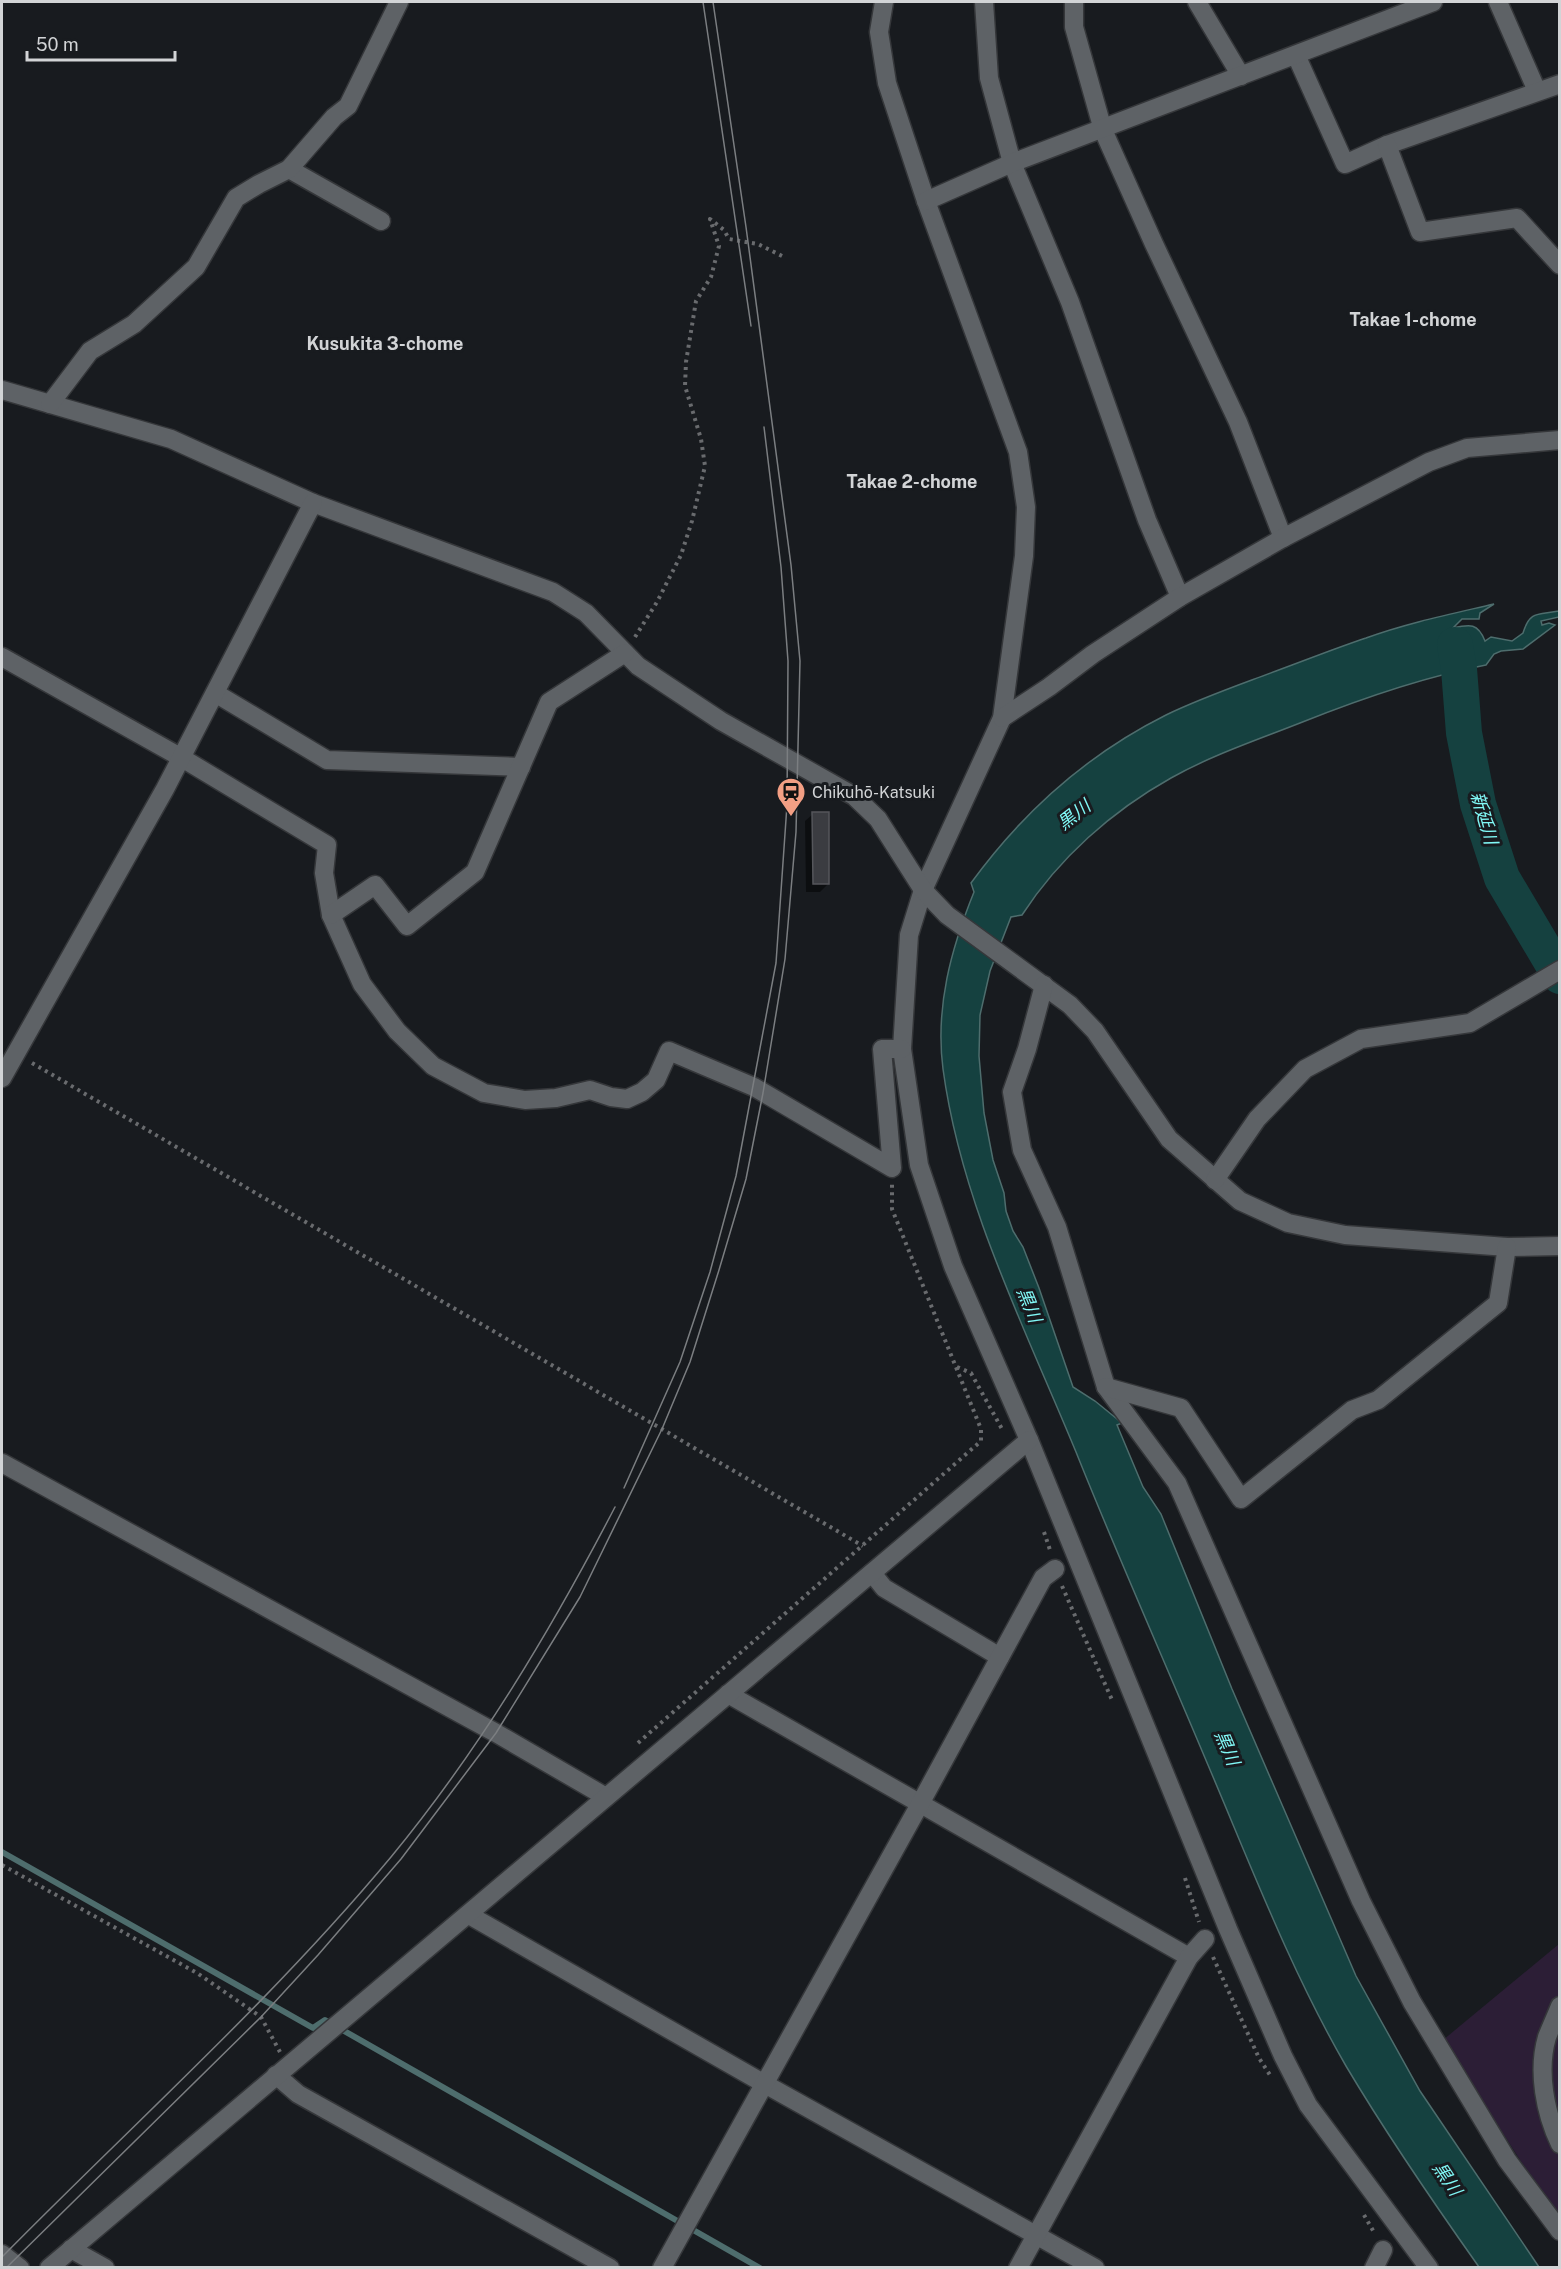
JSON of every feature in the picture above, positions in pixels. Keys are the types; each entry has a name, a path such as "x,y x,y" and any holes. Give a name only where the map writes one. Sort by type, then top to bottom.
{"street":[{"path":"50,404 90,351 134,324 196,267 236,198 289,169 334,117 348,106 399,2"},
{"path":"884,2 879,32 887,83 926,201 1018,452 1026,507 1024,556 1002,718 923,890 909,935 902,1049 919,1165 953,1266 1029,1440 1228,1929 1283,2056 1308,2105 1429,2268"},
{"path":"984,2 989,78 1012,163 1070,302 1147,520 1180,597"},
{"path":"1074,2 1074,27 1103,130 1238,422 1282,538"},
{"path":"1197,2 1241,76"},
{"path":"926,201 1012,163 1296,55 1397,8 1433,2"},
{"path":"1498,2 1537,90"},
{"path":"1296,55 1345,164 1388,145 1537,90 1560,84"},
{"path":"1388,145 1420,232 1517,218 1560,265"},
{"path":"289,169 381,221"},
{"path":"2,390 171,439 313,503 554,592 586,613 638,666 721,721 854,796 878,819 923,890 947,915 1070,1005 1095,1031 1169,1139 1240,1201 1288,1223 1345,1235 1507,1246 1560,1246"},
{"path":"1002,718 1180,597 1282,538 1429,462 1467,447 1560,440"},
{"path":"2,1078 9,1049 182,758 313,503"},
{"path":"331,915 375,885 406,926 475,872 549,702 625,653"},
{"path":"2,657 182,758 327,845 324,873 331,915 362,984 397,1031 433,1066 484,1093 525,1100 556,1098 590,1090 627,1099 642,1092 656,1080 669,1051 754,1087 892,1168"},
{"path":"215,693 327,760 521,767"},
{"path":"1215,1180 1257,1119 1305,1069 1361,1039 1470,1023 1560,970"},
{"path":"1044,985 1027,1049 1012,1092 1022,1150 1057,1227 1106,1387 1177,1483 1361,1901 1412,2002 1507,2160 1560,2231"},
{"path":"892,1168 882,1049 902,1049"},
{"path":"1106,1387 1181,1408 1241,1499 1352,1410 1378,1400 1498,1303 1507,1246"},
{"path":"49,2268 1029,1440"},
{"path":"2,1463 496,1733 606,1797"},
{"path":"662,2268 1043,1578 1055,1569"},
{"path":"872,1573 884,1588 1000,1656"},
{"path":"729,1694 1189,1957"},
{"path":"469,1915 763,2083 1095,2268"},
{"path":"1018,2268 1189,1957 1205,1939"},
{"path":"1560,2006 1547,2039 1543,2077 1547,2109 1560,2144"},
{"path":"282,2071 298,2094 610,2268"},
{"path":"71,2249 105,2268"},
{"path":"1374,2268 1383,2250"},
{"path":"2,2254 20,2268"}],"path":[{"path":"625,653 657,602 681,555 705,466 701,439 685,386 686,362 696,301 711,277 719,246 710,219 724,230 729,239 758,244 784,256"},
{"path":"9,1049 863,1546"},
{"path":"633,1748 981,1441 981,1430 892,1209 892,1168"},
{"path":"2,1865 197,1973 261,2017 282,2071"}],"shaded area":[{"path":"1559,1944 1559,2213 1522,2163 1443,2040"}],"water":[{"name":"黒川","path":"1494,604 1480,613 1479,619 1462,619 1453,628 1473,626 1485,641 1491,637 1512,641 1523,633 1532,617 1559,611 1559,617 1541,621 1542,625 1549,623 1555,625 1523,649 1494,654 1486,665 1415,682 1369,697 1202,762 1149,791 1088,837 1053,874 1022,915 1011,917 990,971 980,1015 979,1056 984,1113 993,1160 1004,1193 1006,1211 1039,1288 1073,1387 1122,1423 1117,1425 1143,1487 1161,1514 1232,1689 1356,1976 1420,2091 1539,2267 1479,2267 1378,2117 1346,2066 1307,1993 1256,1880 997,1264 964,1168 952,1119 941,1046 941,1023 947,979 958,935 974,892 971,883 991,857 1035,809 1083,767 1137,731 1206,697 1382,633"}],"building":[{"path":"812,812 829,812 829,884 813,884"}],"waterway":[{"name":"新延川","path":"1455,645 1464,733 1478,804 1502,878 1560,976"},
{"path":"2,1852 313,2028 325,2020 760,2268"}],"tram line":[{"path":"703,2 751,326"},
{"path":"6,2268 261,2017 318,1955 401,1859 496,1733 580,1597 662,1429 690,1362 719,1270 746,1179 785,959 796,832 800,661 791,565 746,227 713,2"},
{"path":"624,1488 680,1362 710,1272 736,1176 776,963 787,805 788,661 781,567 764,427"},
{"path":"2,2257 250,2011 345,1910 391,1857 455,1774 512,1688 566,1598 615,1507"}],"place":[{"name":"Chikuhō-Katsuki","path":"791,818"}],"district":[{"name":"Takae 1-chome","path":"1413,320"},
{"name":"Kusukita 3-chome","path":"385,344"},
{"name":"Takae 2-chome","path":"912,482"}]}
